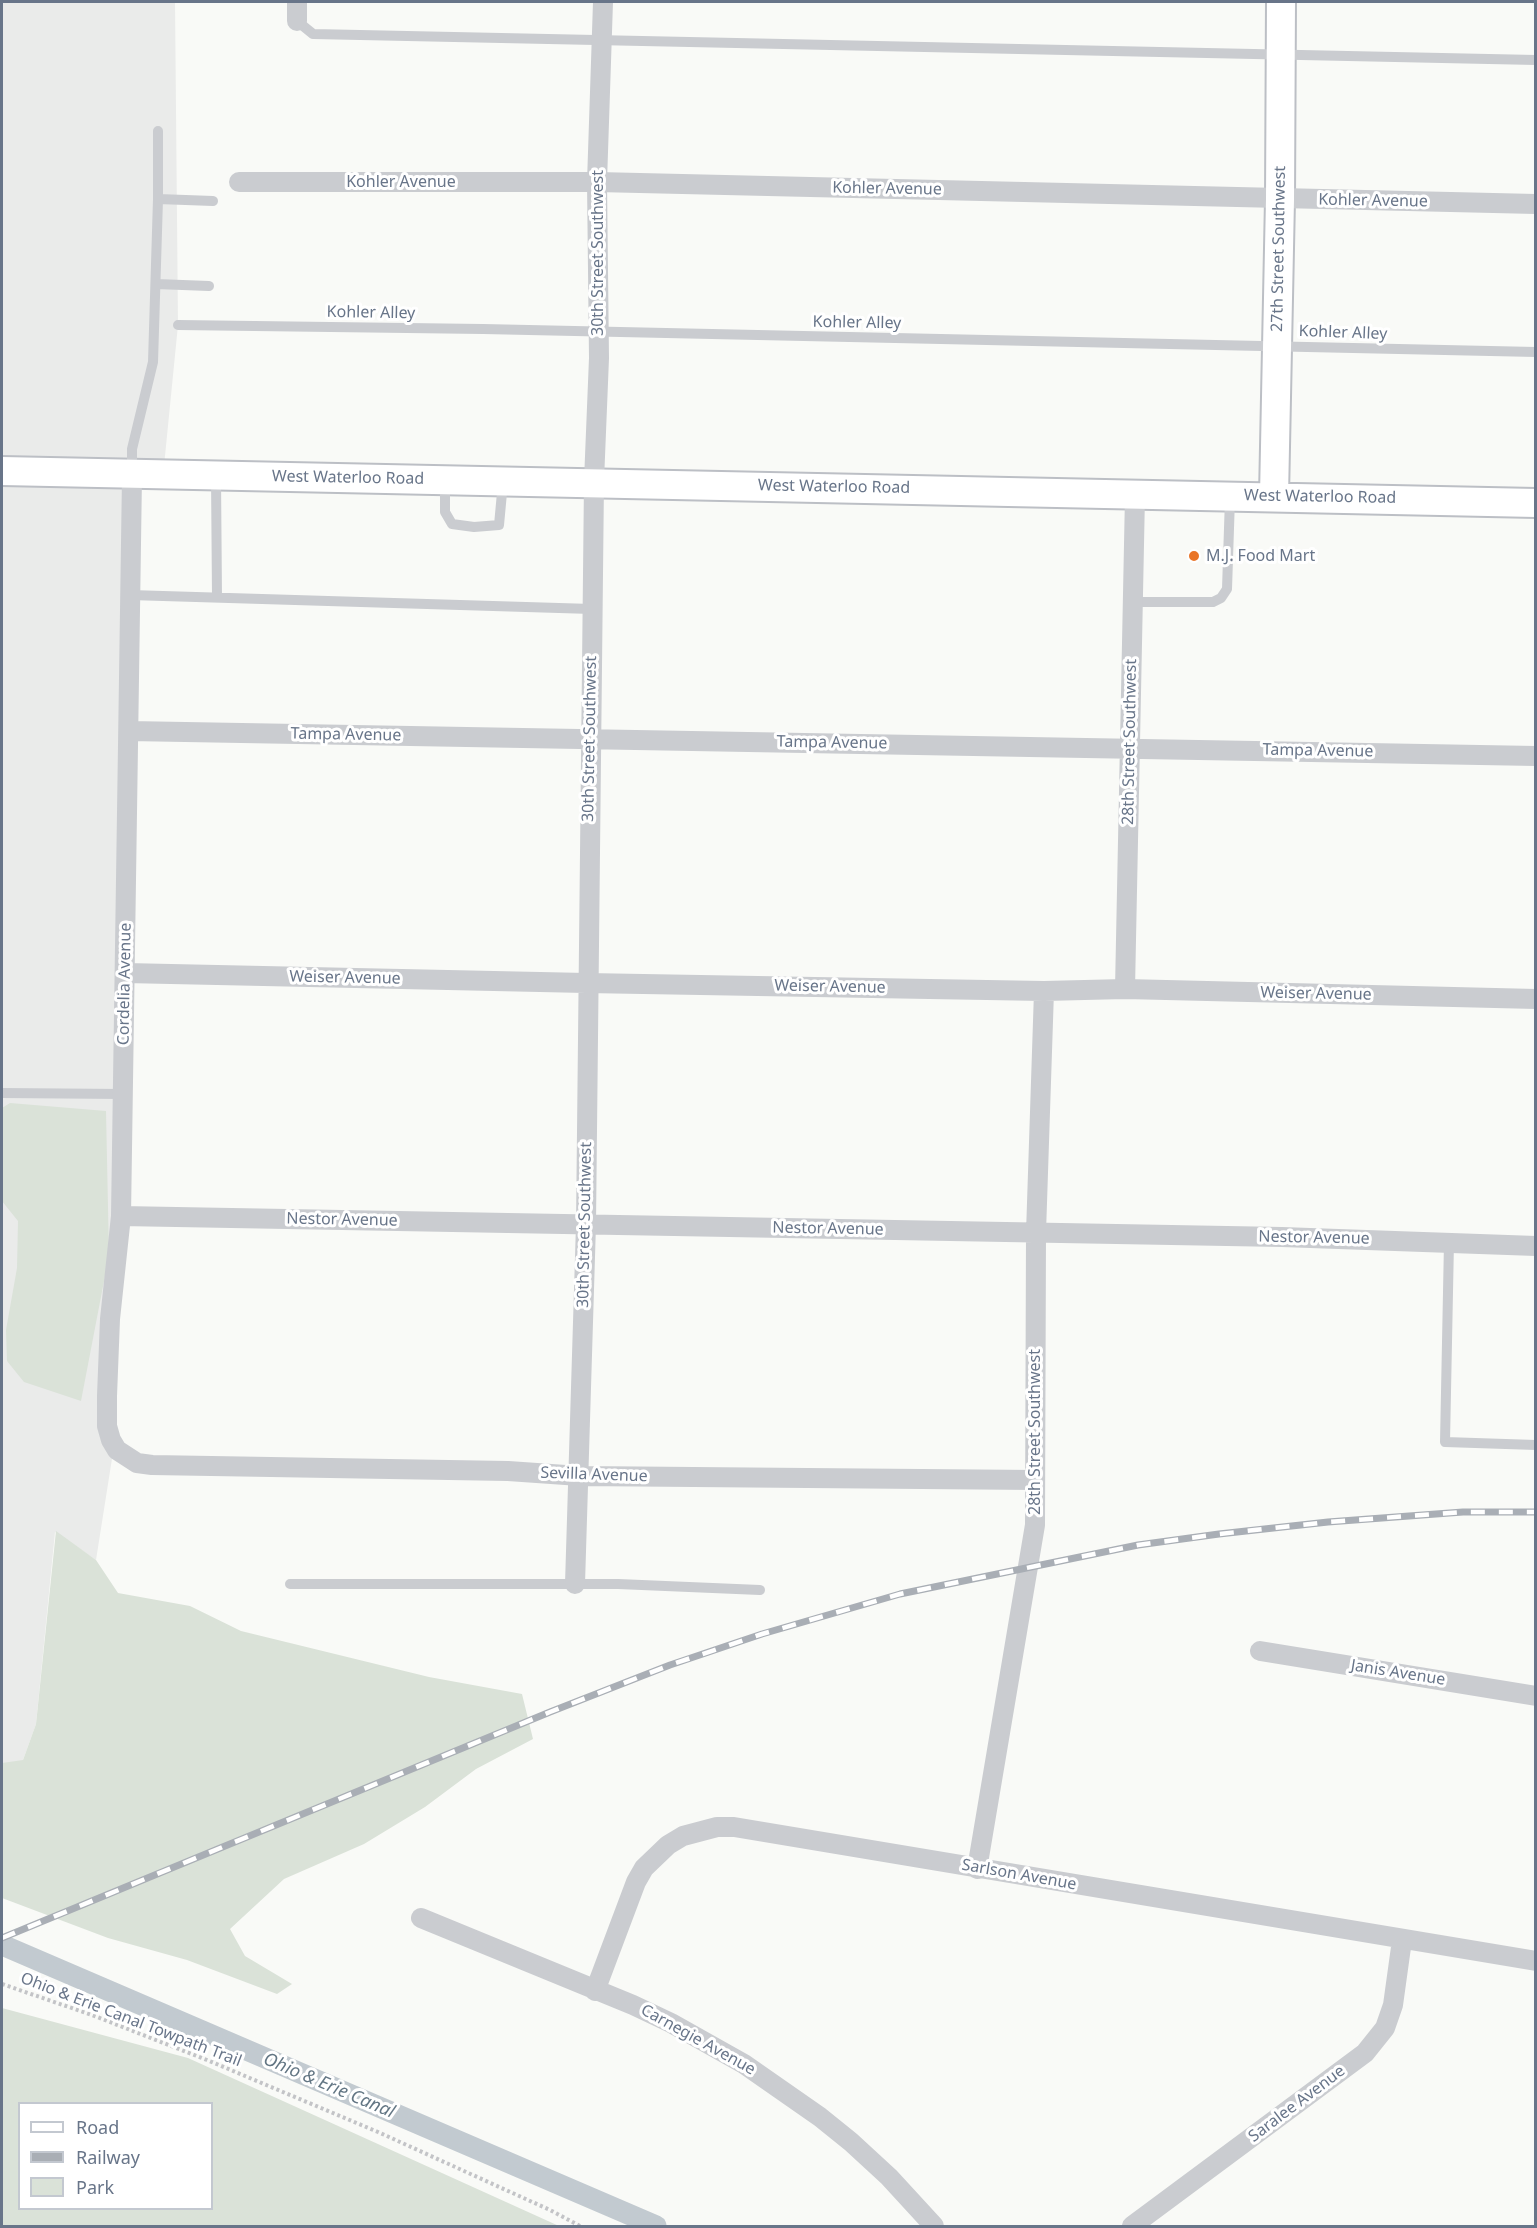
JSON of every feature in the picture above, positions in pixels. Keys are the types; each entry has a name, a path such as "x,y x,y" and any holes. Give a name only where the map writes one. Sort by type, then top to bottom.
{"main road":[{"name":"27th Street Southwest","path":"1274,495 1280,200 1281,2"},
{"name":"West Waterloo Road","path":"2,471 132,476 594,481 1135,495 1274,495 1536,503"}],"street":[{"path":"297,2 297,21"},
{"name":"30th Street Southwest","path":"575,1584 586,1224 586,983 598,333 597,182 603,2"},
{"name":"Kohler Avenue","path":"239,182 597,182 1280,200 1536,204"},
{"name":"Cordelia Avenue","path":"132,476 121,1216 110,1319 107,1426 117,1450 137,1463 152,1466"},
{"name":"28th Street Southwest","path":"1125,989 1135,495"},
{"name":"Tampa Avenue","path":"129,731 1536,756"},
{"name":"Weiser Avenue","path":"125,973 1044,991 1125,989 1536,999"},
{"name":"28th Street Southwest","path":"977,1869 1035,1525 1036,1233 1044,991"},
{"name":"Nestor Avenue","path":"121,1216 1036,1233 1536,1246"},
{"name":"Sevilla Avenue","path":"152,1466 508,1471 580,1476 1035,1480"},
{"name":"Janis Avenue","path":"1260,1651 1536,1696"},
{"name":"Sarlson Avenue","path":"595,1990 636,1882 644,1868 668,1845 699,1830 734,1827 1536,1961"},
{"name":"Carnegie Avenue","path":"421,1918 671,2023 776,2085 851,2142 889,2177 934,2226"},
{"name":"Saralee Avenue","path":"1131,2226 1370,2049 1385,2028 1393,2005 1402,1940"}],"lane":[{"path":"297,21 313,34 1536,60"},
{"path":"132,476 132,449 153,362 158,131"},
{"path":"158,199 213,201"},
{"path":"156,284 209,286"},
{"name":"Kohler Alley","path":"178,325 1536,352"},
{"path":"216,477 218,597"},
{"path":"445,479 445,512 452,524 474,527 499,525 503,480"},
{"path":"1133,602 1213,602 1221,598 1227,590 1230,495"},
{"path":"130,595 592,609"},
{"path":"2,1092 123,1094"},
{"path":"1449,1242 1445,1442 1536,1445"},
{"path":"290,1584 536,1586 575,1584 760,1590"}],"path":[{"name":"Ohio & Erie Canal Towpath Trail","path":"2,1984 92,2015 207,2060 378,2132 550,2210 580,2226"}],"shaded area":[{"path":"2,2 175,2 178,325 163,476 133,476 114,1446 96,1560 55,1532 36,1724 23,1760 2,1802"}],"green space":[{"path":"10,1103 106,1111 109,1255 81,1401 24,1382 7,1361 6,1330 17,1268 18,1221 2,1201 2,1108"},
{"path":"56,1531 96,1560 118,1593 190,1606 241,1631 429,1677 522,1694 533,1739 476,1769 425,1807 364,1844 284,1879 230,1929 245,1956 292,1984 277,1994 187,1960 108,1938 2,1898 2,1763 23,1760 36,1724"},
{"path":"2,2008 188,2058 559,2226 2,2226"}],"waterway":[{"name":"Ohio & Erie Canal","path":"2,1945 656,2226"}],"railway":[{"path":"2,1938 550,1712 670,1665 762,1634 900,1594 1138,1545 1219,1534 1328,1522 1463,1512 1536,1512"}],"place":[{"name":"M.J. Food Mart","path":"1194,556"}]}
